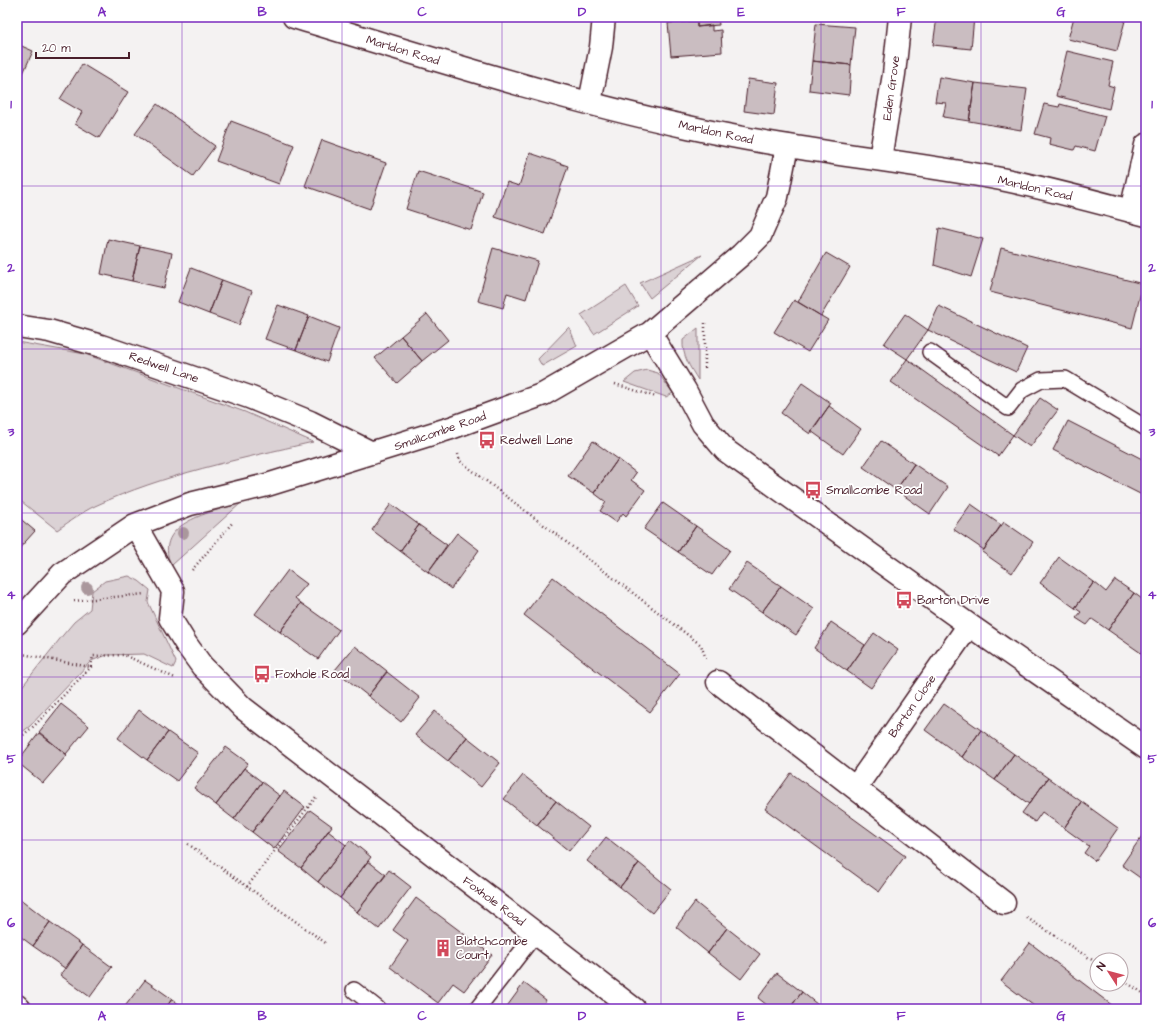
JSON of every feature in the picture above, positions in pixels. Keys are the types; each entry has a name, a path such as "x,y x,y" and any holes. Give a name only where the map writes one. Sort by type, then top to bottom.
{"street":[{"name":"Marldon Road","path":"294,17 428,58 688,127 787,146 880,159 1003,180 1139,213"},
{"path":"590,102 601,47 604,17"},
{"name":"Eden Grove","path":"880,159 894,74 900,17"},
{"path":"1139,213 1146,145"},
{"name":"Smallcombe Road","path":"17,623 62,574 135,525 190,504 248,490 451,428 544,394 650,333 742,255 760,236 776,197 787,146"},
{"name":"Redwell Lane","path":"17,326 50,331 101,346 242,394 310,422 372,453"},
{"path":"650,333 685,390 703,424 725,450 969,625 1146,748"},
{"name":"Foxhole Road","path":"135,525 173,591 170,618 202,666 243,708 536,932 634,1009"},
{"name":"Barton Close","path":"856,787 969,625"},
{"path":"718,682 856,787 1004,903"},
{"path":"17,1006 20,1009"}],"lane":[{"path":"930,352 1008,408 1022,390 1041,380 1064,379 1146,428"},
{"path":"477,1009 536,932"},
{"path":"354,990 378,1009"}],"path":[{"path":"451,428 460,461 701,645 710,672 718,682"},
{"path":"17,653 91,667"},
{"path":"17,740 34,726 91,667 93,656 124,655 180,680"},
{"path":"247,887 332,776"},
{"path":"188,844 327,944"},
{"path":"1004,903 1089,958"},
{"path":"1129,984 1146,995"}],"shaded area":[{"path":"702,255 650,298 640,283"},
{"path":"626,286 638,306 594,334 581,315"},
{"path":"569,327 577,346 542,366 538,359"},
{"path":"698,328 698,380 689,366 685,356 683,340"},
{"path":"17,342 85,354 245,412 313,442 202,468 148,485 95,506 80,514 57,530 17,498"},
{"path":"647,370 658,373 673,393 666,397 624,382 635,373"},
{"path":"241,503 171,565 167,550 170,538 177,529 188,521 202,515"},
{"path":"129,576 139,581 150,590 148,602 176,662 173,668 144,654 107,655 91,661 30,726 17,736 17,693 74,622 90,609 92,591 105,581"}],"building":[{"path":"677,17 718,17 719,25 697,27 697,21 678,22"},
{"path":"810,17 861,17 860,21"},
{"path":"937,17 974,17 971,49 933,45"},
{"path":"1074,17 1126,17 1117,51 1068,39"},
{"path":"697,21 697,27 712,25 712,31 721,30 722,52 671,56 668,23"},
{"path":"816,24 855,27 851,65 812,61"},
{"path":"17,44 33,51 17,87"},
{"path":"1067,51 1113,62 1108,85 1114,87 1109,109 1056,96"},
{"path":"812,61 851,65 849,95 809,90"},
{"path":"82,64 128,92 99,138 75,124 82,112 60,99"},
{"path":"939,77 975,83 969,121 943,117 946,103 935,102"},
{"path":"748,79 778,83 774,115 744,111"},
{"path":"975,83 1027,89 1021,130 969,121"},
{"path":"157,104 215,146 193,176 135,134"},
{"path":"1044,104 1059,107 1060,104 1105,116 1095,151 1076,146 1074,150 1049,144 1050,138 1035,134"},
{"path":"231,121 294,145 279,184 216,161"},
{"path":"322,140 386,163 370,209 305,186"},
{"path":"530,153 568,166 545,234 495,217 507,182 519,186"},
{"path":"418,171 483,192 471,230 406,209"},
{"path":"939,228 983,239 971,277 934,265"},
{"path":"108,239 140,246 132,281 101,274"},
{"path":"140,246 172,253 164,288 132,281"},
{"path":"493,248 538,261 526,299 507,293 503,308 478,301"},
{"path":"1001,248 1143,284 1132,328 990,292"},
{"path":"826,253 850,267 821,316 798,302"},
{"path":"191,268 222,280 209,314 178,302"},
{"path":"222,280 252,291 239,325 209,314"},
{"path":"794,300 828,320 808,352 774,332"},
{"path":"278,305 309,316 296,350 265,339"},
{"path":"939,306 1027,348 1016,372 928,330"},
{"path":"427,314 448,340 422,361 401,336"},
{"path":"905,314 928,330 907,359 884,344"},
{"path":"309,316 339,328 327,362 296,350"},
{"path":"401,336 422,361 397,383 375,358"},
{"path":"907,359 1013,435 998,456 891,382"},
{"path":"802,383 831,403 810,434 781,413"},
{"path":"1040,398 1058,410 1030,447 1013,435"},
{"path":"829,406 861,429 843,454 811,431"},
{"path":"1068,421 1146,461 1146,497 1053,450"},
{"path":"593,441 618,459 594,493 568,476"},
{"path":"881,441 914,464 896,490 863,467"},
{"path":"618,459 636,473 631,480 645,490 626,516 623,513 616,522 600,511 606,502 594,493"},
{"path":"914,464 948,487 930,514 896,490"},
{"path":"663,503 696,526 678,552 644,529"},
{"path":"391,504 419,525 400,551 372,530"},
{"path":"971,504 1001,525 984,550 953,529"},
{"path":"17,516 35,531 17,551"},
{"path":"1004,522 1033,542 1012,573 982,552"},
{"path":"419,525 447,545 428,572 400,551"},
{"path":"696,526 730,550 712,575 678,552"},
{"path":"457,533 479,550 451,589 428,572"},
{"path":"1059,557 1094,582 1075,608 1040,583"},
{"path":"747,563 781,586 762,612 729,589"},
{"path":"288,570 307,584 295,598 301,603 280,632 255,614"},
{"path":"553,577 680,674 650,712 524,615"},
{"path":"1115,580 1134,593 1108,630 1092,619 1087,625 1076,618 1081,612 1075,608 1094,582 1106,592"},
{"path":"781,586 814,609 796,635 762,612"},
{"path":"1134,593 1146,602 1146,646 1141,653 1108,630"},
{"path":"301,603 339,630 318,659 280,632"},
{"path":"831,622 865,645 847,671 814,648"},
{"path":"874,633 898,650 871,688 847,671"},
{"path":"355,646 387,671 368,696 335,670"},
{"path":"1146,646 1146,656 1141,653"},
{"path":"387,672 420,698 401,722 368,696"},
{"path":"61,704 89,726 66,754 39,732"},
{"path":"944,704 981,730 962,757 925,730"},
{"path":"139,710 168,732 147,760 118,738"},
{"path":"435,711 467,737 448,761 415,735"},
{"path":"981,730 1014,754 995,780 962,757"},
{"path":"168,732 198,753 177,781 147,760"},
{"path":"39,733 67,755 43,783 17,762"},
{"path":"467,737 500,763 481,787 448,761"},
{"path":"226,747 248,763 216,805 194,788"},
{"path":"1014,754 1048,778 1029,804 995,780"},
{"path":"244,768 262,782 234,819 216,805"},
{"path":"791,773 905,856 879,892 765,809"},
{"path":"523,775 556,801 537,825 504,799"},
{"path":"1048,778 1082,802 1064,828 1042,812 1035,822 1022,813"},
{"path":"262,782 280,796 252,832 234,819"},
{"path":"284,791 305,807 274,849 252,832"},
{"path":"556,801 589,827 569,851 537,825"},
{"path":"1082,802 1118,828 1095,861 1084,853 1089,846 1064,828"},
{"path":"310,810 332,826 301,868 278,851"},
{"path":"1146,830 1146,882 1122,865"},
{"path":"328,831 346,845 318,882 301,868"},
{"path":"606,837 639,863 620,887 587,861"},
{"path":"350,840 371,857 340,898 318,882"},
{"path":"368,861 386,875 357,912 340,898"},
{"path":"639,863 671,889 652,913 620,887"},
{"path":"389,870 411,887 379,929 357,912"},
{"path":"19,898 50,922 33,946 17,934 17,901"},
{"name":"Blatchcombe Court","path":"416,898 492,955 464,991 453,983 438,1003 390,967 408,941 393,930"},
{"path":"695,902 727,928 708,953 676,927"},
{"path":"50,922 82,945 66,969 33,946"},
{"path":"727,928 760,954 741,979 708,953"},
{"path":"1030,943 1089,988 1089,992 1095,992 1117,1009 1038,1009 1001,981"},
{"path":"82,945 112,967 90,997 60,975"},
{"path":"777,973 802,992 789,1009 772,1009 758,998"},
{"path":"145,980 172,999 165,1009 123,1009"},
{"path":"524,983 546,1000 543,1005 539,1009 505,1009"},
{"path":"802,992 823,1009 789,1009"},
{"path":"172,999 185,1009 165,1009"}],"place":[{"name":"Redwell Lane","path":"487,440"},
{"name":"Smallcombe Road","path":"813,490"},
{"name":"Barton Drive","path":"904,600"},
{"name":"Foxhole Road","path":"262,674"},
{"name":"Blatchcombe Court","path":"443,948"}]}
